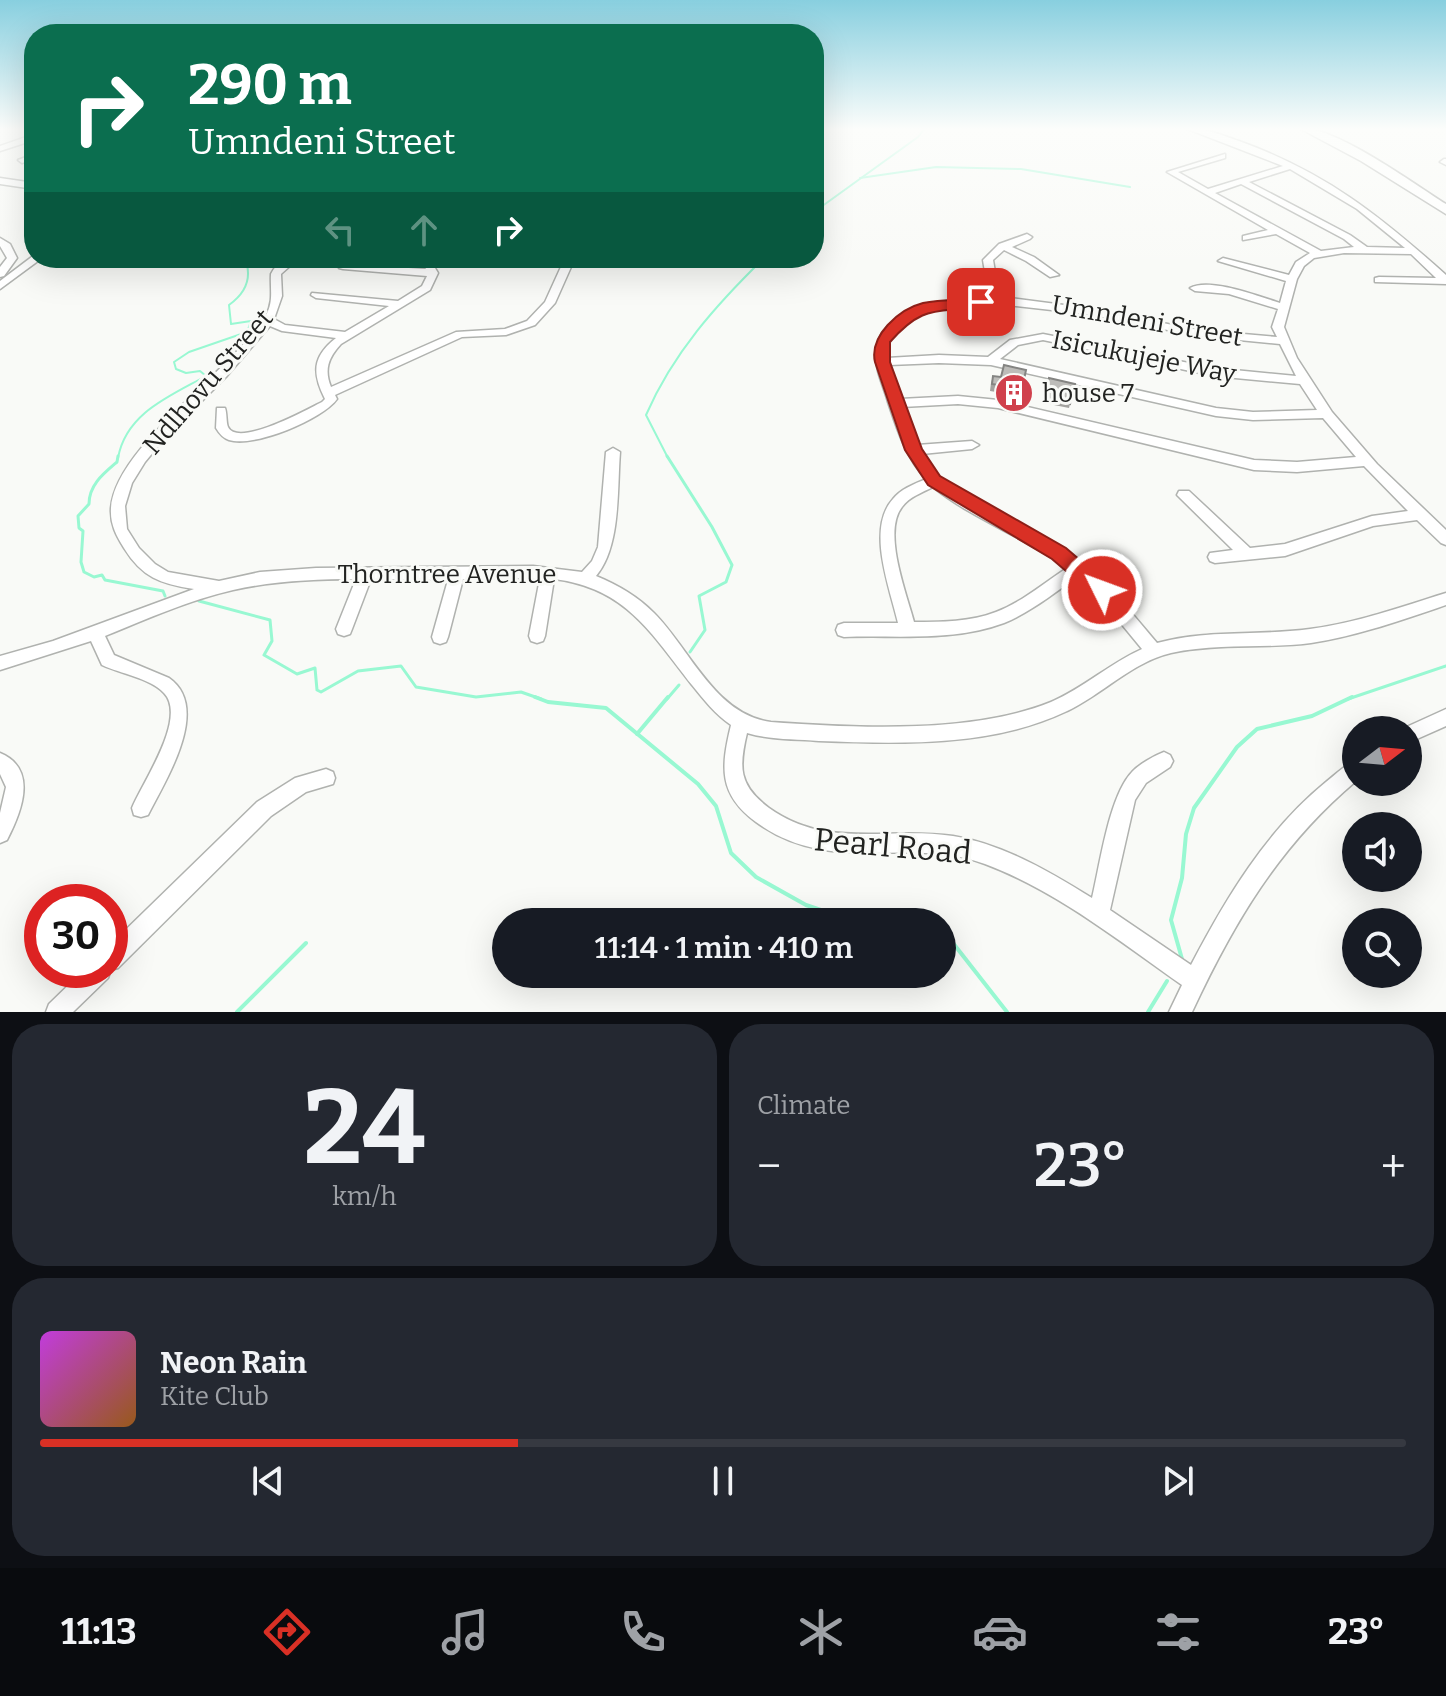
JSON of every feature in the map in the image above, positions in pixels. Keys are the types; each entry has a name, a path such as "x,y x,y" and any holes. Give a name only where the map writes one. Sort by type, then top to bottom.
{"highway":[{"path":"1392,175 1446,210"}],"street":[{"path":"1175,175 1317,253"},
{"path":"1208,192 1260,175"},
{"path":"1306,175 1367,211 1446,281"},
{"path":"0,181 24,185"},
{"path":"1241,181 1347,237 1364,250"},
{"path":"1246,238 1276,231"},
{"path":"1006,301 990,272 988,260 1002,246 1027,237"},
{"path":"0,241 7,246 10,262 0,274"},
{"path":"1002,246 1054,275"},
{"path":"1413,251 1317,253 1300,264 1292,279 1278,327 1304,381 1325,414 1446,539"},
{"path":"1223,261 1292,279"},
{"path":"0,286 24,268"},
{"name":"Ndlhovu Street","path":"221,587 174,579 152,571 126,544 116,526 116,517 135,466 169,424 217,380 268,320 277,300 274,279 280,268"},
{"path":"369,268 433,273"},
{"path":"430,268 433,273"},
{"path":"328,393 460,334 506,332 531,323 550,303 566,268"},
{"path":"221,411 219,426 222,431 233,438 250,438 326,405 331,399 322,383 320,365 325,353 346,336 426,288 433,273"},
{"path":"1379,280 1446,281"},
{"path":"1195,288 1230,291 1282,307"},
{"path":"316,295 401,304"},
{"name":"Umndeni Street","path":"882,362 880,352 883,341 914,312 937,304 1048,303 1202,333 1283,341"},
{"path":"268,320 282,328 346,336"},
{"name":"Isicukujeje Way","path":"991,361 1014,342 1043,337 1214,372 1304,381"},
{"path":"1154,652 1102,590 1079,568 934,481 914,450 882,362 939,359 991,361 1216,412 1253,416 1325,414"},
{"path":"897,403 958,400 998,404 1270,468 1369,461"},
{"path":"914,450 972,445"},
{"path":"585,579 598,564 605,547 613,452"},
{"path":"907,627 888,545 889,517 908,494 934,481"},
{"path":"1184,495 1248,555"},
{"path":"1215,557 1285,550 1372,521 1421,514"},
{"path":"844,630 958,626 999,618 1079,568"},
{"path":"344,629 366,573"},
{"path":"440,637 457,573"},
{"path":"537,636 548,573"},
{"name":"Thorntree Avenue","path":"0,663 44,652 221,587 289,574 548,573 585,579 621,594 644,611 718,704 740,722"},
{"path":"740,722 763,729 848,734 919,734 984,725 1058,707 1154,652 1172,646 1244,638 1307,636 1353,629 1446,599"},
{"path":"96,634 108,660 169,688 177,697 181,709 165,760 141,808"},
{"path":"1422,728 1446,717"},
{"name":"Pearl Road","path":"740,722 732,764 736,786 769,822 806,839 848,845 930,842 959,845 1011,864 1099,914 1195,981"},
{"path":"1099,914 1126,797 1139,777 1164,761"},
{"path":"0,762 10,769 16,792 12,810 0,833"},
{"path":"128,942 264,809 302,784 326,778"},
{"path":"1180,1012 1234,903 1308,808 1342,780"},
{"path":"57,1012 82,988"}],"building":[{"path":"1004,365 1026,370 1021,394 1009,391 1010,387 992,384 993,376 1001,377"},
{"path":"1049,378 1075,384 1070,404 1045,399"}],"waterway":[{"path":"861,178 865,175"},
{"path":"861,178 879,175"},
{"path":"1059,175 1130,187"},
{"path":"824,205 861,178"},
{"path":"118,458 130,429 140,418 164,399 206,376 200,371 186,373 176,369 174,362 189,352 247,332 251,321 231,324 229,305 245,288 247,268"},
{"path":"668,458 646,415 683,350 754,268"},
{"path":"118,456 117,462 94,486 89,504 78,516 79,528 83,531 81,562 84,572 94,577 102,575 105,580 163,591 165,596"},
{"path":"667,456 732,565 726,582 699,596 705,630 690,652"},
{"path":"199,601 270,620 272,641 264,655 297,674 315,668 317,690 321,692 358,671 401,666 416,687 476,697 521,692 541,699"},
{"path":"1348,699 1446,666"},
{"path":"667,699 679,685"},
{"path":"535,697 548,702 606,708 637,734"},
{"path":"637,734 668,697"},
{"path":"1182,959 1171,920 1182,878 1186,834 1194,808 1237,747 1257,729 1312,716 1352,697"},
{"path":"637,734 698,784 716,806 731,853 756,877 815,908"},
{"path":"237,1012 306,943"},
{"path":"956,947 1007,1012"},
{"path":"1148,1012 1167,981"}],"place":[{"name":"house 7","path":"1014,393"}],"route":[{"path":"981,302 925,307 902,320 883,341 880,352 882,362 914,450 926,472 951,494 1059,554 1102,590"}]}
